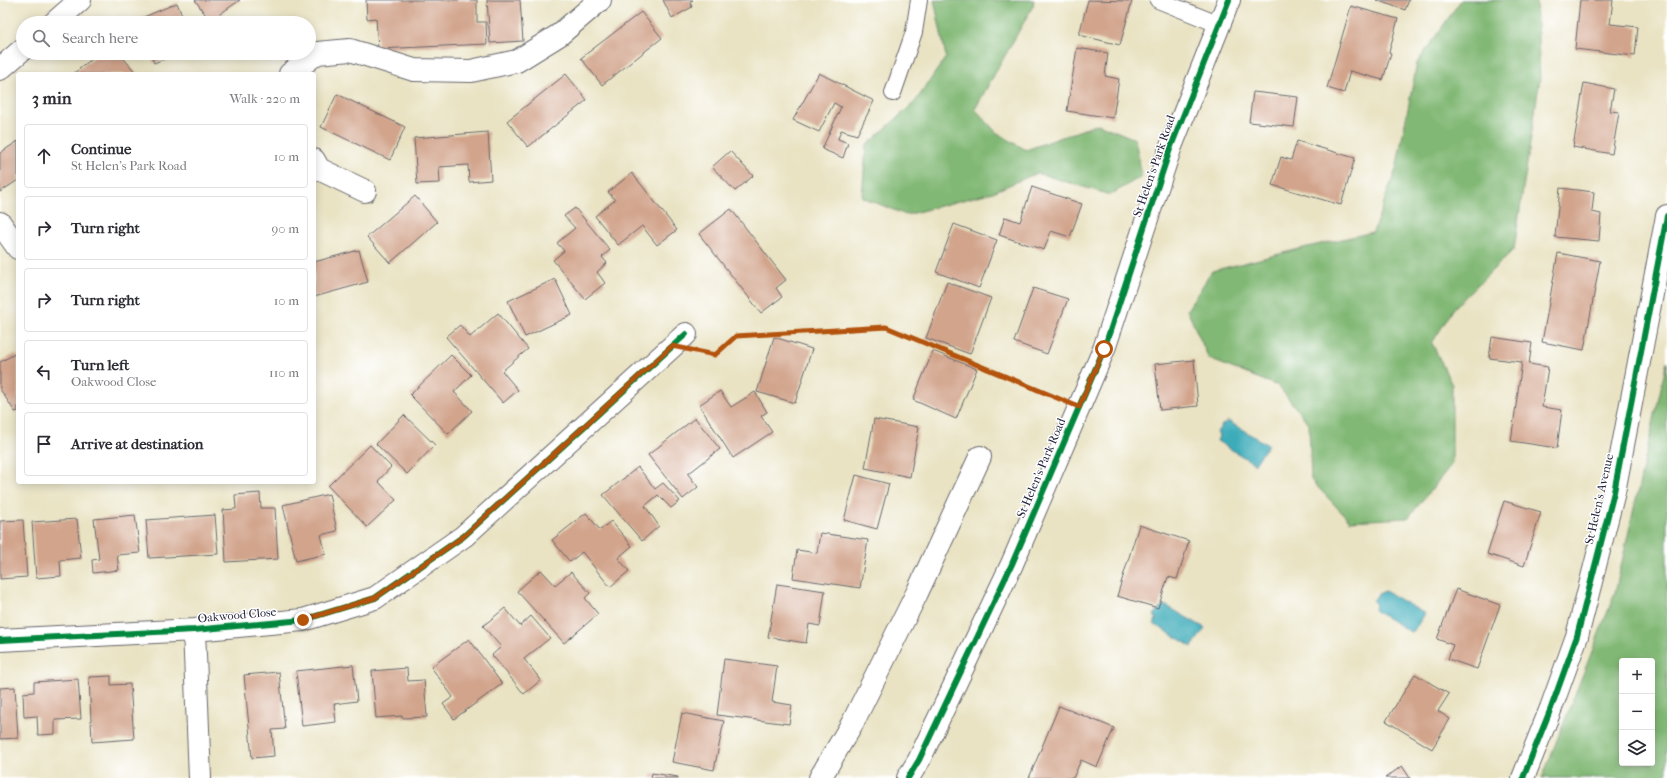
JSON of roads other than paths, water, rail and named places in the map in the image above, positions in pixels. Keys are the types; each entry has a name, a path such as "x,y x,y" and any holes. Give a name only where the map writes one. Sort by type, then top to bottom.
{"street":[{"path":"62,16 80,0"},
{"path":"316,54 350,50 414,70 471,71 517,61 559,35 600,0"},
{"name":"St Helen's Park Road","path":"908,778 919,760 1012,564 1104,349 1170,150 1230,0"},
{"path":"0,69 16,55"},
{"path":"293,72 308,60"},
{"path":"316,167 365,191"},
{"name":"St Helen's Avenue","path":"1523,778 1551,708 1577,636 1614,492 1667,216"},
{"path":"0,223 16,245"},
{"name":"Oakwood Close","path":"0,640 194,630 303,620 375,598 464,536 679,340"},
{"path":"820,778 853,722 900,629 980,457"},
{"name":"Oakwood Close","path":"194,630 200,778"}],"lane":[{"path":"893,92 914,32 919,0"},
{"path":"1158,0 1220,25"}],"water":[{"path":"1228,421 1268,445 1255,464 1217,441 1219,436 1217,432 1222,425"},
{"path":"1385,591 1425,614 1412,633 1374,610 1376,605 1373,601 1378,594"},
{"path":"1165,605 1205,628 1192,647 1154,624 1156,619 1154,615"}]}
